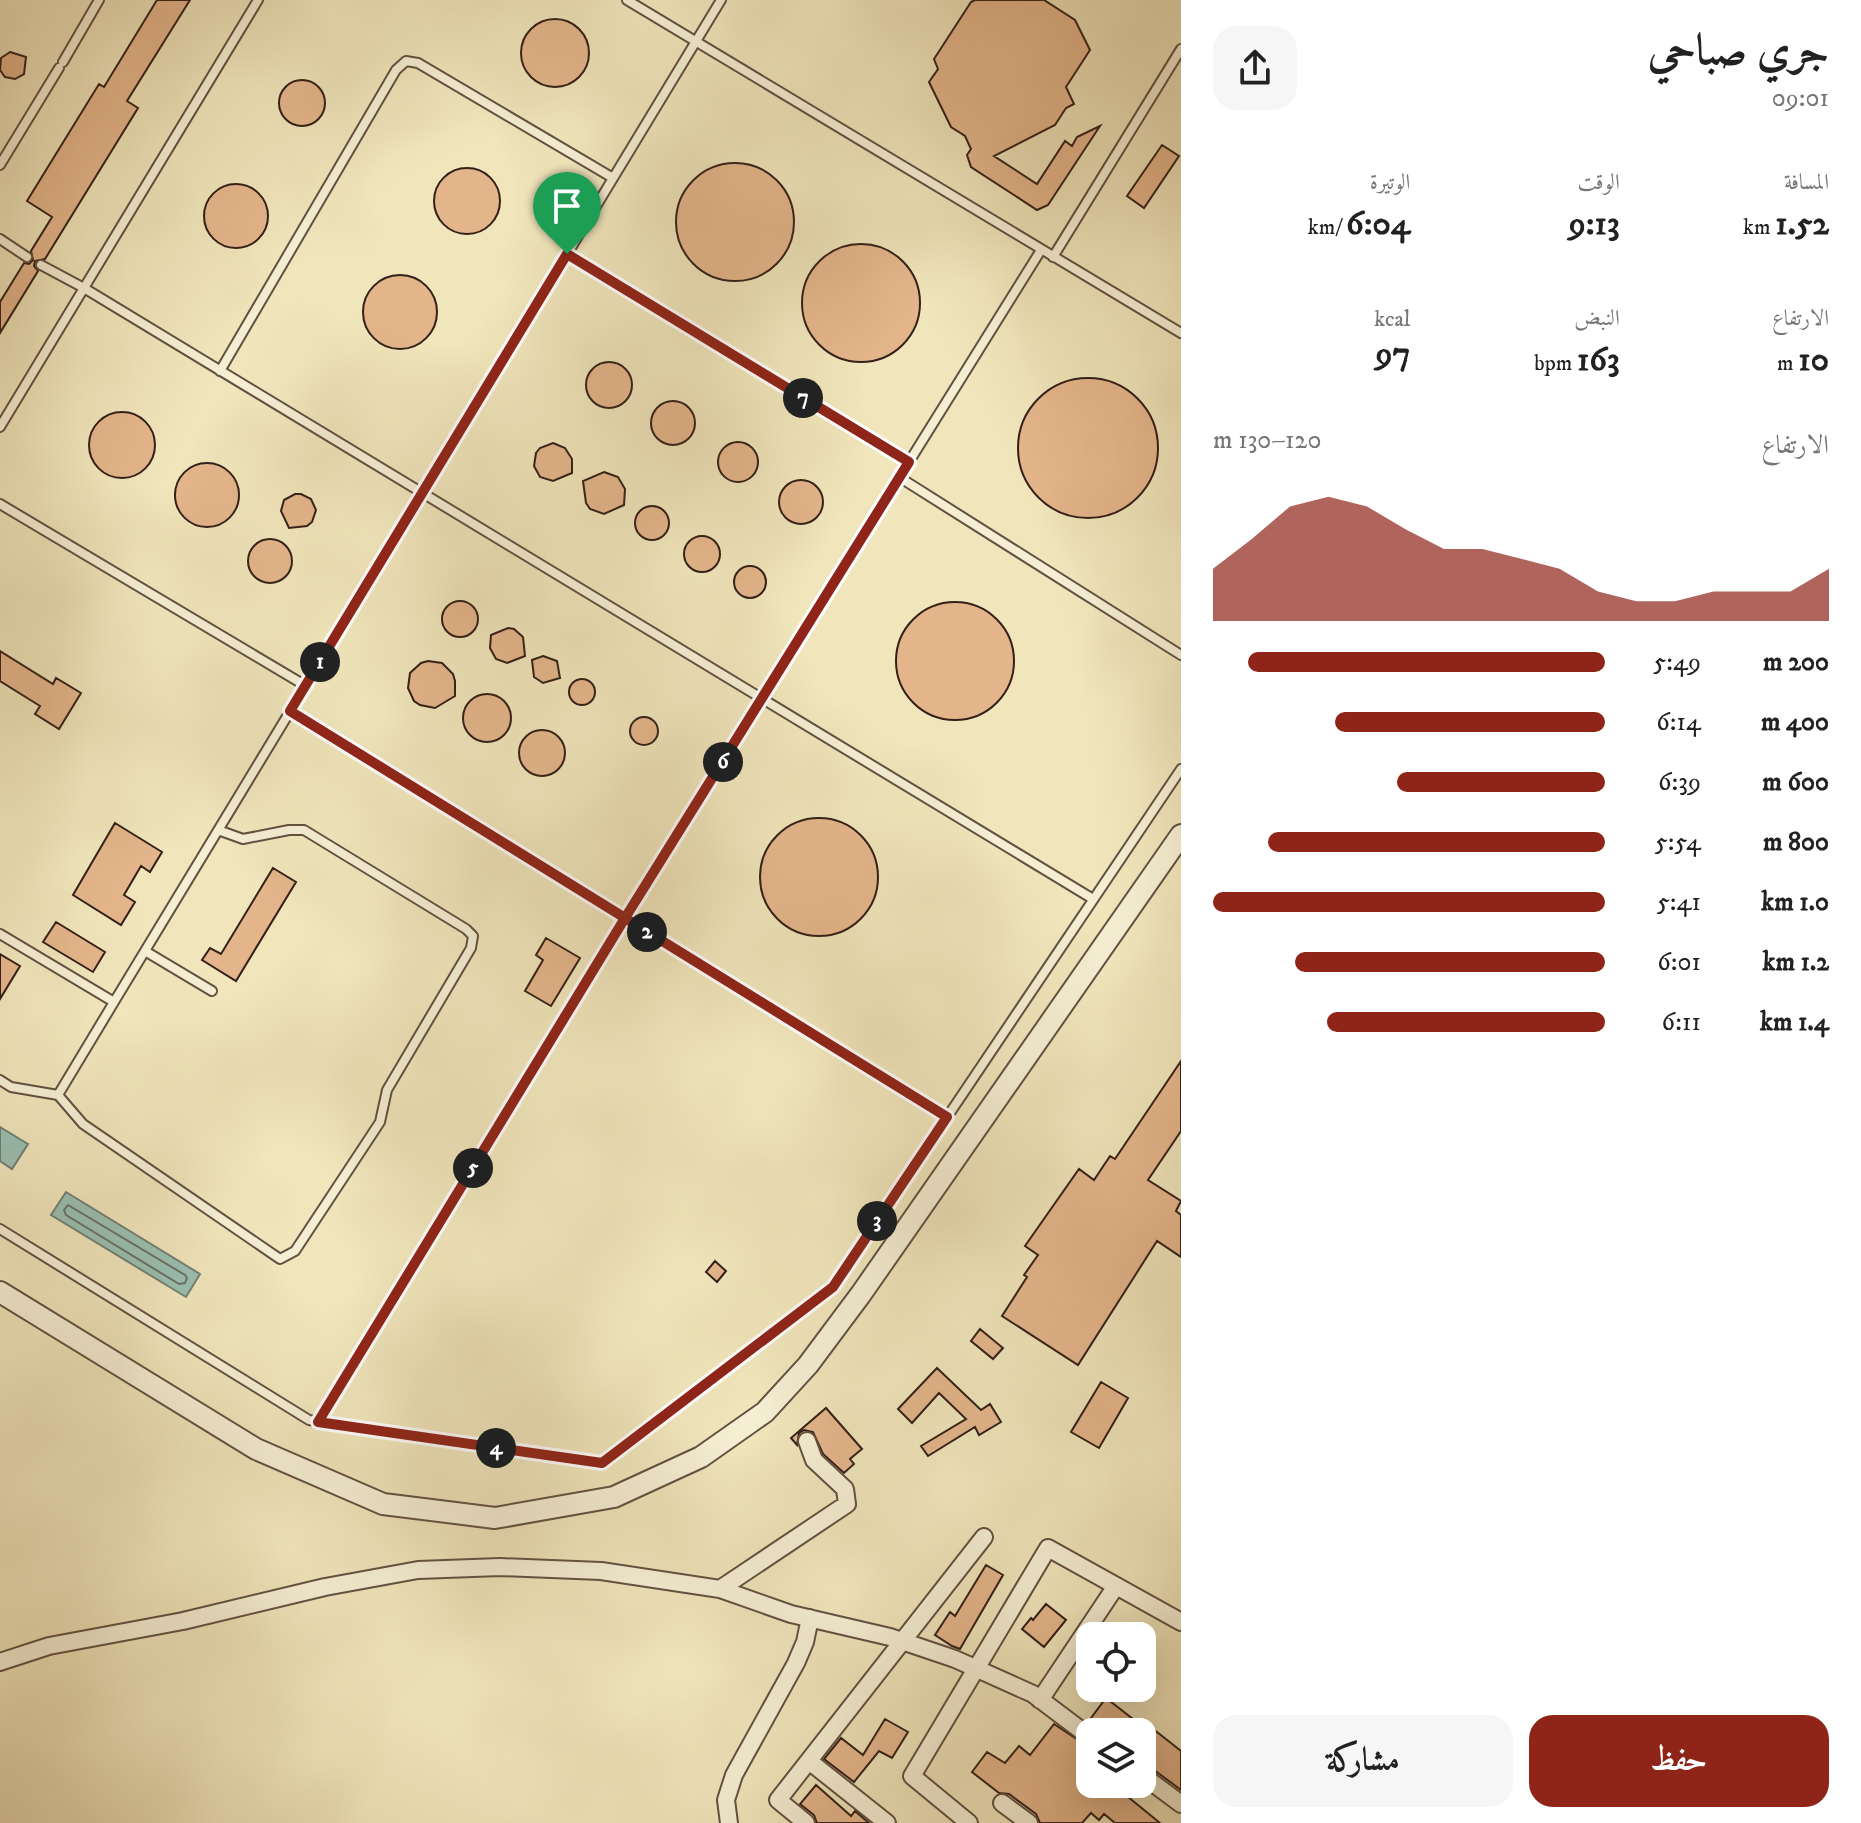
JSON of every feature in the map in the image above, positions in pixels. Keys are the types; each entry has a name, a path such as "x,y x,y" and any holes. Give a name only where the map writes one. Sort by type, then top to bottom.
{"street":[{"path":"0,1292 256,1449 383,1504 495,1518 614,1497 701,1457 765,1412 808,1365 871,1281 1181,835"},
{"path":"720,1589 847,1504 845,1489 814,1460 807,1441"},
{"path":"806,1823 778,1800 984,1537"},
{"path":"969,1823 912,1776 1048,1548 1181,1622"},
{"path":"0,1662 49,1646 183,1621 325,1587 418,1570 500,1567 601,1571 720,1589 810,1618 904,1642 978,1669 1040,1700 1076,1727"},
{"path":"1040,1700 1116,1586"},
{"path":"729,1823 726,1800 734,1775 796,1663 810,1618"},
{"path":"809,1761 887,1823"},
{"path":"1156,1785 1181,1804"},
{"path":"1002,1803 1029,1823"}],"lane":[{"path":"0,165 99,0"},
{"path":"0,427 258,0"},
{"path":"627,0 1181,333"},
{"path":"58,1095 721,0"},
{"path":"1053,257 1181,49"},
{"path":"220,371 396,70 406,61 418,63 613,178"},
{"path":"0,239 27,257"},
{"path":"318,1422 625,918 1041,250"},
{"path":"567,254 909,462"},
{"path":"41,265 84,288 1093,899"},
{"path":"899,477 1181,655"},
{"path":"0,504 306,686"},
{"path":"290,711 947,1117"},
{"path":"0,1229 309,1420 602,1463 833,1287 1181,769"},
{"path":"0,1080 11,1087 58,1095 83,1124 280,1259 295,1251 380,1122 387,1090 471,948 473,936 304,830 243,839 218,830"},
{"path":"0,934 114,1002"},
{"path":"145,951 212,991"}],"water":[{"path":"0,1127 28,1144 12,1169 0,1161"},
{"path":"66,1192 200,1274 186,1297 51,1215"}],"building":[{"path":"157,0 190,0 127,101 138,108 45,259 35,261 38,271 0,333 0,302 24,263 29,264 33,260 31,251 52,217 27,201 99,84 104,87"},
{"path":"975,0 1044,0 1075,20 1090,50 1066,87 1074,104 1066,108 1055,125 994,156 1037,184 1065,141 1072,146 1077,137 1100,126 1048,205 1037,210 971,167 967,155 971,149 965,136 951,127 929,82 938,69 934,59"},
{"path":"555,19 579,29 589,53 579,77 555,87 531,77 521,53 531,29"},
{"path":"10,52 26,57 24,74 15,79 5,77 0,70 1,58"},
{"path":"302,80 311,81 318,87 324,94 324,112 318,119 311,125 302,126 293,125 286,119 280,112 279,103 280,94 286,87 293,81"},
{"path":"1162,145 1179,156 1144,208 1127,196"},
{"path":"735,163 758,167 777,180 790,199 794,222 790,245 777,264 758,277 735,281 712,277 693,264 680,245 676,222 680,199 693,180 712,167"},
{"path":"467,168 480,171 490,178 497,188 500,201 497,214 490,224 480,231 467,234 454,231 444,224 437,214 434,201 437,188 444,178 454,171"},
{"path":"236,184 254,190 262,198 268,216 262,234 254,242 236,248 218,242 210,234 204,216 210,198 218,190"},
{"path":"861,244 884,248 903,261 916,280 920,303 916,326 903,345 884,358 861,362 838,358 819,345 806,326 802,303 806,280 819,261 838,248"},
{"path":"400,275 414,278 426,286 434,298 437,312 434,326 426,338 414,346 400,349 386,346 374,338 366,326 363,312 366,298 374,286 386,278"},
{"path":"609,362 625,369 632,385 625,401 609,408 593,401 586,385 593,369"},
{"path":"1088,378 1115,384 1137,399 1152,421 1158,448 1152,475 1137,497 1115,512 1088,518 1061,512 1039,497 1024,475 1018,448 1024,421 1039,399 1061,384"},
{"path":"673,401 688,408 695,423 688,438 673,445 658,438 651,423 658,408"},
{"path":"122,412 145,422 155,445 145,468 122,478 99,468 89,445 99,422"},
{"path":"738,442 752,448 758,462 752,476 738,482 724,476 718,462 724,448"},
{"path":"553,443 565,448 572,459 572,473 553,481 540,477 534,466 540,448"},
{"path":"201,463 213,463 230,472 237,483 237,507 230,518 213,527 201,527 189,522 180,513 175,501 175,489 180,477 189,468"},
{"path":"604,472 618,477 625,489 624,505 604,514 590,509 586,503 583,481"},
{"path":"801,480 816,487 823,502 816,517 801,524 786,517 779,502 786,487"},
{"path":"295,494 311,499 316,510 307,526 289,528 281,511 284,500"},
{"path":"652,506 664,511 669,523 664,535 652,540 640,535 635,523 640,511"},
{"path":"702,536 715,541 720,554 715,567 702,572 689,567 684,554 689,541"},
{"path":"270,539 286,545 292,561 286,577 270,583 254,577 248,561 254,545"},
{"path":"750,566 761,571 766,582 761,593 750,598 739,593 734,582 739,571"},
{"path":"460,601 473,606 478,619 473,632 460,637 447,632 442,619 447,606"},
{"path":"955,602 978,606 997,619 1010,638 1014,661 1010,684 997,703 978,716 955,720 932,716 913,703 900,684 896,661 900,638 913,619 932,606"},
{"path":"508,628 523,637 525,656 507,663 496,659 490,648 491,635"},
{"path":"0,651 53,684 56,678 81,693 59,729 35,714 40,706 0,681"},
{"path":"543,656 557,661 560,678 543,683 534,677 532,660"},
{"path":"428,661 442,663 453,674 455,681 455,696 435,708 414,701 408,688 410,673"},
{"path":"582,679 591,683 595,692 591,701 582,705 573,701 569,692 573,683"},
{"path":"487,694 504,701 511,718 504,735 487,742 470,735 463,718 470,701"},
{"path":"644,717 654,721 658,731 654,741 644,745 634,741 630,731 634,721"},
{"path":"542,730 558,737 565,753 558,769 542,776 526,769 519,753 526,737"},
{"path":"819,818 842,822 861,835 874,854 878,877 874,900 861,919 842,932 819,936 796,932 777,919 764,900 760,877 764,854 777,835 796,822"},
{"path":"115,823 162,852 150,872 141,866 124,895 135,902 121,925 73,895"},
{"path":"273,868 296,882 236,981 202,960 210,948 221,954"},
{"path":"56,922 105,952 93,972 43,942"},
{"path":"546,938 580,958 551,1006 525,991 543,960 536,955"},
{"path":"0,954 20,966 0,999"},
{"path":"1181,1061 1181,1131 1148,1180 1181,1201 1176,1211 1181,1215 1181,1257 1157,1241 1078,1365 1002,1316 1038,1255 1025,1246 1079,1169 1094,1180 1110,1156 1115,1159"},
{"path":"715,1261 726,1271 717,1282 706,1272"},
{"path":"980,1329 1003,1348 993,1359 971,1341"},
{"path":"937,1368 981,1410 990,1404 1001,1422 979,1435 975,1427 928,1456 921,1446 966,1419 939,1393 912,1423 898,1409"},
{"path":"1101,1382 1128,1398 1099,1448 1071,1432"},
{"path":"826,1408 862,1449 850,1459 854,1464 844,1473 823,1454 813,1432 804,1430 799,1433 797,1445 791,1438"},
{"path":"986,1565 1003,1575 960,1649 935,1635 950,1612 955,1616"},
{"path":"1046,1604 1066,1620 1044,1647 1022,1629"},
{"path":"1103,1702 1111,1702 1132,1718 1091,1718"},
{"path":"885,1719 908,1732 892,1758 879,1751 854,1782 824,1759 841,1738 863,1755"},
{"path":"1054,1724 1076,1739 1076,1798 1129,1798 1160,1823 1115,1823 1104,1814 1099,1820 1091,1813 1082,1823 1040,1823 1036,1814 1009,1794 999,1793 972,1772 987,1752 1005,1763 1019,1746 1030,1755"},
{"path":"1156,1731 1181,1751 1181,1790 1156,1771"},
{"path":"816,1785 851,1816 855,1811 869,1823 817,1823 814,1815 800,1804"}],"route":[{"path":"567,254 290,711 541,867 625,918 947,1117 833,1287 602,1463 318,1422 625,918 909,462 567,254"}]}
